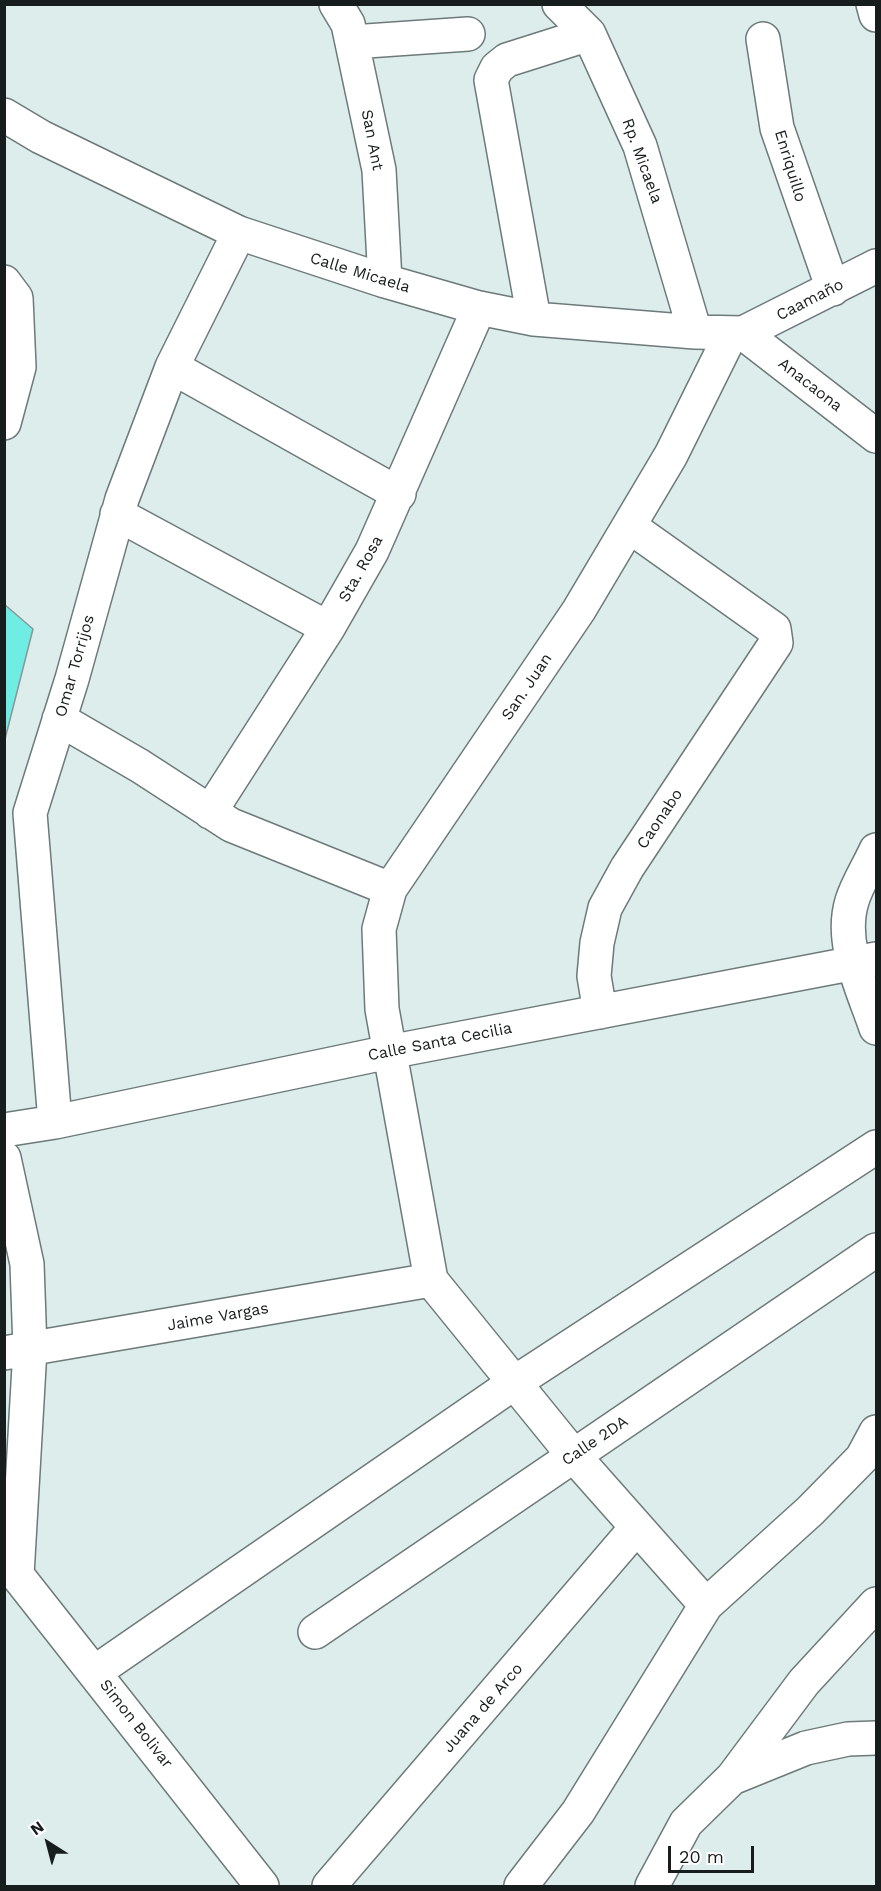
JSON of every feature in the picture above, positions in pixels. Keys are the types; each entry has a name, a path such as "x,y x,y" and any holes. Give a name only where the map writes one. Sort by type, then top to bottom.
{"street":[{"name":"San Ant","path":"336,4 348,24 379,170 385,281"},
{"name":"Rp. Micaela","path":"559,4 589,34 640,146 695,332"},
{"path":"873,4 876,15"},
{"path":"352,42 468,34"},
{"path":"534,319 491,80 497,68 507,60 589,34"},
{"name":"Enriquillo","path":"763,39 777,128 833,289"},
{"name":"Calle Micaela","path":"4,115 41,137 238,233 385,281 479,308 534,319 737,334"},
{"name":"Omar Torrijos","path":"55,1122 30,813 117,514 172,367 238,233"},
{"name":"Caamaño","path":"737,334 876,266"},
{"path":"4,282 16,298 19,367 4,423"},
{"name":"Sta. Rosa","path":"210,812 328,627 372,551 479,308"},
{"name":"Anacaona","path":"737,334 876,436"},
{"name":"San. Juan","path":"431,1280 388,1052 379,977 379,929 390,889 579,610 671,455 737,334"},
{"path":"172,367 399,494"},
{"path":"117,514 328,627"},
{"name":"Caonabo","path":"600,1012 594,976 597,944 605,908 627,868 776,643 774,629 629,526"},
{"path":"59,719 140,766 231,825 390,889"},
{"path":"876,850 852,901 848,927 865,961 876,1028"},
{"name":"Calle Santa Cecilia","path":"4,1130 55,1122 388,1052 865,961"},
{"path":"94,1672 514,1383 876,1147"},
{"path":"4,1158 27,1264 17,1351 11,1571"},
{"name":"Calle 2DA","path":"315,1632 876,1250"},
{"path":"431,1280 574,1455 706,1605"},
{"name":"Jaime Vargas","path":"17,1351 431,1280"},
{"path":"521,1887 578,1812 706,1605 840,1481 862,1458 876,1432"},
{"name":"Juana de Arco","path":"329,1887 636,1528"},
{"name":"Simon Bolivar","path":"11,1571 94,1672 262,1887"},
{"path":"652,1887 686,1822 732,1778 804,1682 876,1604"},
{"path":"732,1778 806,1748 848,1738 876,1738"}],"building":[{"path":"4,604 33,629 4,743"}]}
